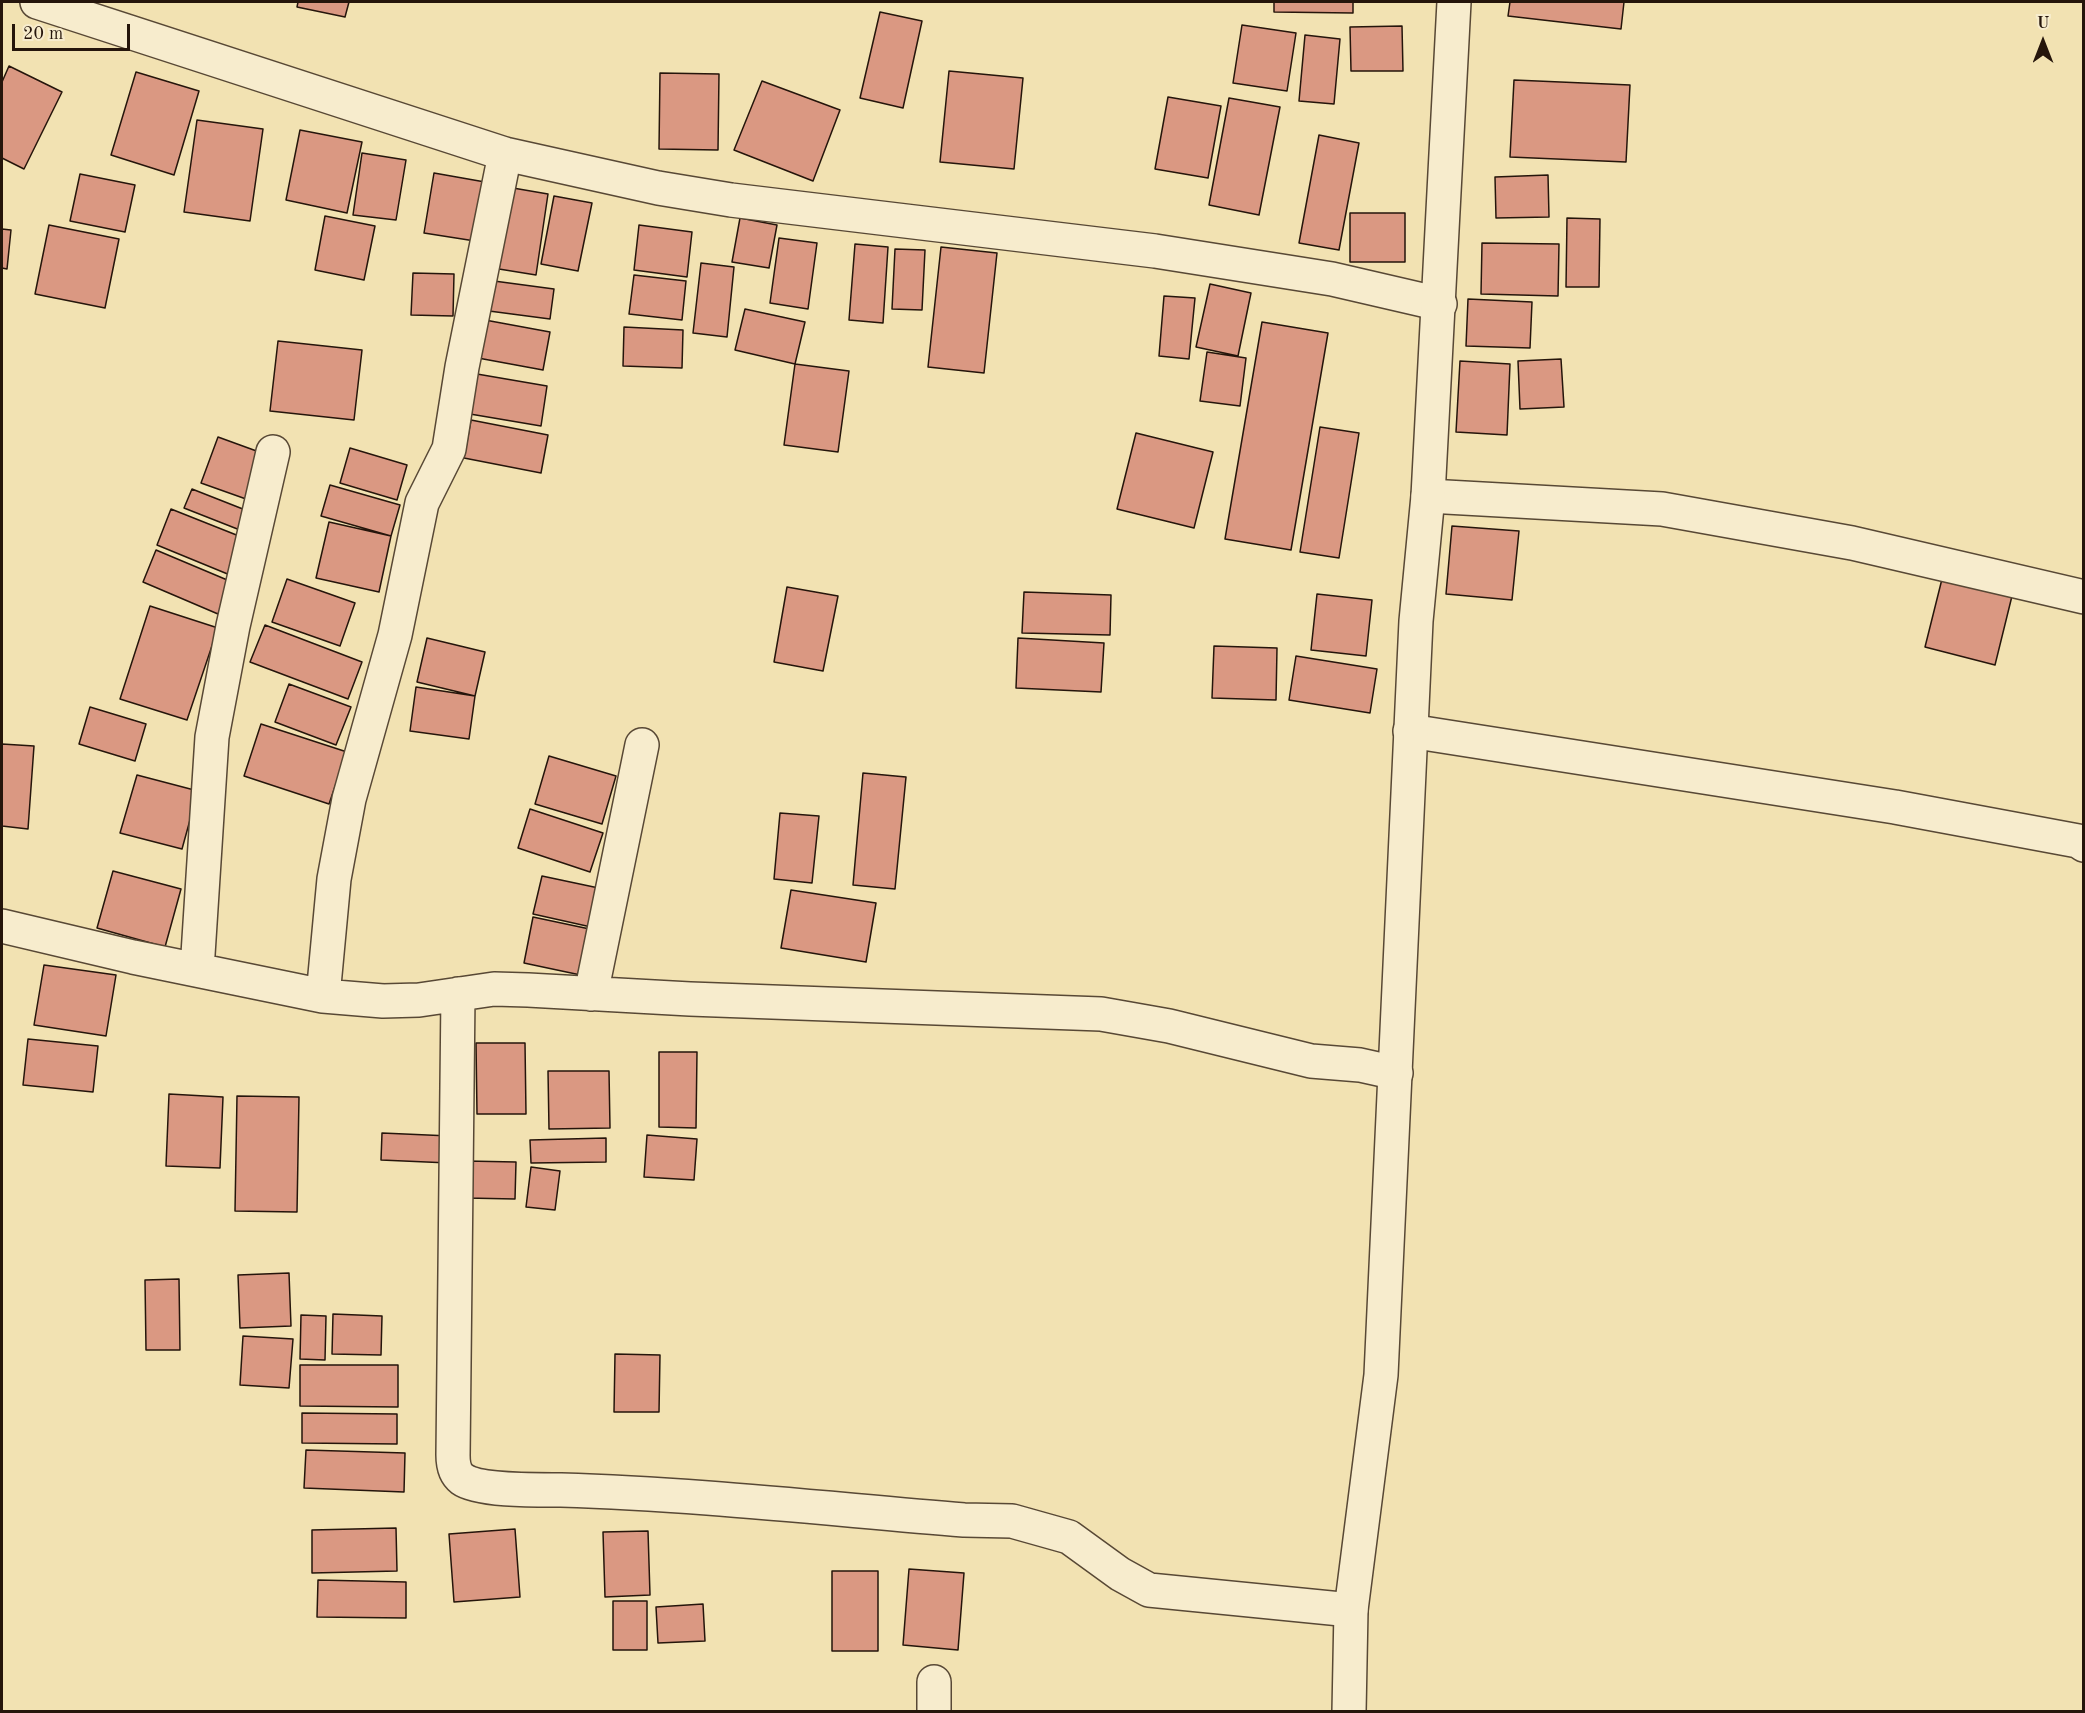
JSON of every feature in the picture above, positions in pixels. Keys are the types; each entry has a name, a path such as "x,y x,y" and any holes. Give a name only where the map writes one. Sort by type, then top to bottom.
{"street":[{"path":"38,2 505,154 699,195 1155,251 1332,279 1440,304"},
{"path":"1349,1712 1351,1610 1381,1375 1410,731 1440,304 1454,2"},
{"path":"323,996 334,879 349,799 395,635 422,503 449,449 462,367 505,154"},
{"path":"197,970 212,737 232,626 273,452"},
{"path":"1428,496 1662,509 1852,543 2084,597"},
{"path":"1410,731 1895,807 2078,841 2084,845"},
{"path":"591,994 642,745"},
{"path":"2,926 323,996 419,1000 494,989 1101,1014 1169,1026 1311,1061 1360,1065 1396,1073"},
{"path":"458,994 453,1455 454,1469 462,1480 518,1489 623,1492 964,1520 1012,1521 1069,1537 1120,1574 1149,1590 1351,1610"}],"building":[{"path":"298,2 349,2 345,17 297,7"},
{"path":"1274,2 1353,2 1353,13 1274,12"},
{"path":"1510,2 1624,2 1621,29 1508,16"},
{"path":"880,12 922,21 903,108 860,98"},
{"path":"1242,25 1296,33 1287,91 1233,83"},
{"path":"1402,26 1403,71 1351,71 1350,27"},
{"path":"1305,35 1340,39 1334,104 1299,101"},
{"path":"9,66 62,92 24,169 2,158 2,82"},
{"path":"949,71 1023,78 1014,169 940,162"},
{"path":"136,72 199,91 174,175 111,155"},
{"path":"660,73 719,74 718,150 659,149"},
{"path":"1514,80 1630,85 1626,162 1510,157"},
{"path":"762,81 840,110 813,181 734,150"},
{"path":"1168,97 1221,106 1208,178 1155,169"},
{"path":"1229,98 1280,107 1259,215 1209,205"},
{"path":"197,120 263,129 250,221 184,212"},
{"path":"300,130 362,142 347,213 286,200"},
{"path":"1319,135 1359,143 1339,250 1299,243"},
{"path":"362,153 406,160 396,220 353,215"},
{"path":"434,173 485,182 475,241 424,233"},
{"path":"80,174 135,185 125,232 70,221"},
{"path":"1548,175 1549,217 1496,218 1495,177"},
{"path":"513,188 548,194 536,275 499,269"},
{"path":"554,196 592,203 578,271 541,264"},
{"path":"1350,213 1405,213 1405,262 1350,262"},
{"path":"325,216 375,226 364,280 315,270"},
{"path":"740,218 777,225 769,268 732,262"},
{"path":"1567,218 1600,219 1599,287 1566,287"},
{"path":"49,225 119,239 105,308 35,294"},
{"path":"639,225 692,232 687,277 634,270"},
{"path":"2,229 11,230 7,269 2,268"},
{"path":"779,238 817,243 808,309 770,303"},
{"path":"1482,243 1559,244 1558,296 1481,294"},
{"path":"855,244 888,247 883,323 849,320"},
{"path":"941,247 997,253 984,373 928,367"},
{"path":"895,249 925,250 922,310 892,309"},
{"path":"701,263 734,267 727,337 693,333"},
{"path":"413,273 454,274 453,316 411,315"},
{"path":"634,275 686,281 682,320 629,314"},
{"path":"494,281 554,289 550,319 489,311"},
{"path":"1210,284 1251,293 1238,356 1196,347"},
{"path":"1164,296 1195,298 1189,359 1159,356"},
{"path":"1468,299 1532,302 1530,348 1466,346"},
{"path":"745,309 805,322 795,364 735,350"},
{"path":"485,320 550,332 543,370 478,358"},
{"path":"1262,322 1328,333 1291,550 1225,539"},
{"path":"624,327 683,330 682,368 623,366"},
{"path":"278,341 362,350 354,420 270,411"},
{"path":"1207,352 1246,358 1240,406 1200,401"},
{"path":"1561,359 1564,407 1520,409 1518,361"},
{"path":"1460,361 1510,364 1507,435 1456,432"},
{"path":"795,364 849,371 838,452 784,445"},
{"path":"477,374 547,386 541,426 470,414"},
{"path":"471,420 548,435 541,473 464,458"},
{"path":"1320,427 1359,433 1339,558 1300,552"},
{"path":"1136,433 1213,452 1194,528 1117,509"},
{"path":"218,437 262,453 246,499 201,483"},
{"path":"350,448 407,465 397,500 340,483"},
{"path":"330,485 400,505 391,536 321,516"},
{"path":"192,489 253,513 245,532 184,508"},
{"path":"171,509 244,538 230,575 157,545"},
{"path":"329,522 391,536 379,592 316,578"},
{"path":"1452,526 1519,531 1512,600 1446,594"},
{"path":"156,550 232,582 218,614 143,582"},
{"path":"287,579 355,603 340,646 272,622"},
{"path":"1942,579 2012,596 1995,665 1925,647"},
{"path":"787,587 838,596 823,671 774,662"},
{"path":"1024,592 1111,595 1110,635 1022,633"},
{"path":"1317,594 1372,600 1366,656 1311,650"},
{"path":"150,606 218,628 187,720 120,699"},
{"path":"265,625 362,662 348,699 250,662"},
{"path":"427,638 485,652 475,696 417,682"},
{"path":"1018,638 1104,643 1101,692 1016,688"},
{"path":"1214,646 1277,648 1276,700 1212,698"},
{"path":"1296,656 1377,669 1370,713 1289,700"},
{"path":"289,684 351,707 336,745 275,722"},
{"path":"416,687 475,696 469,739 410,731"},
{"path":"90,707 146,724 135,761 79,744"},
{"path":"261,724 347,752 329,804 244,776"},
{"path":"2,744 34,746 28,829 2,826"},
{"path":"549,756 616,776 602,824 535,804"},
{"path":"863,773 906,777 895,889 853,885"},
{"path":"137,775 198,791 182,849 120,833"},
{"path":"530,809 603,833 590,872 518,848"},
{"path":"780,813 819,816 812,883 774,879"},
{"path":"113,871 181,889 165,947 97,928"},
{"path":"542,876 608,890 600,929 533,914"},
{"path":"791,890 876,903 866,962 781,948"},
{"path":"533,917 599,931 590,977 524,963"},
{"path":"44,965 116,975 106,1036 34,1025"},
{"path":"28,1039 98,1046 93,1092 23,1085"},
{"path":"476,1043 525,1043 526,1114 477,1114"},
{"path":"659,1052 697,1052 696,1128 659,1127"},
{"path":"548,1071 609,1071 610,1128 549,1129"},
{"path":"169,1094 223,1097 220,1168 166,1166"},
{"path":"237,1096 299,1097 297,1212 235,1211"},
{"path":"382,1133 450,1136 449,1163 381,1160"},
{"path":"647,1135 697,1139 694,1180 644,1177"},
{"path":"606,1138 606,1162 531,1163 530,1140"},
{"path":"466,1161 516,1162 515,1199 466,1198"},
{"path":"531,1167 560,1171 555,1210 526,1207"},
{"path":"289,1273 291,1326 240,1328 238,1275"},
{"path":"179,1279 180,1350 146,1350 145,1280"},
{"path":"333,1314 382,1316 381,1355 332,1354"},
{"path":"301,1315 326,1316 325,1360 300,1359"},
{"path":"243,1336 293,1339 289,1388 240,1385"},
{"path":"615,1354 660,1355 659,1412 614,1412"},
{"path":"300,1365 398,1365 398,1407 300,1406"},
{"path":"302,1413 397,1414 397,1444 302,1443"},
{"path":"306,1450 405,1453 404,1492 304,1488"},
{"path":"396,1528 397,1571 312,1573 312,1530"},
{"path":"515,1529 520,1597 454,1602 449,1534"},
{"path":"648,1531 650,1595 605,1597 603,1532"},
{"path":"909,1569 964,1573 958,1650 903,1645"},
{"path":"832,1571 878,1571 878,1651 832,1651"},
{"path":"318,1580 406,1582 406,1618 317,1617"},
{"path":"613,1601 647,1601 647,1650 613,1650"},
{"path":"703,1604 705,1641 658,1643 656,1607"}]}
